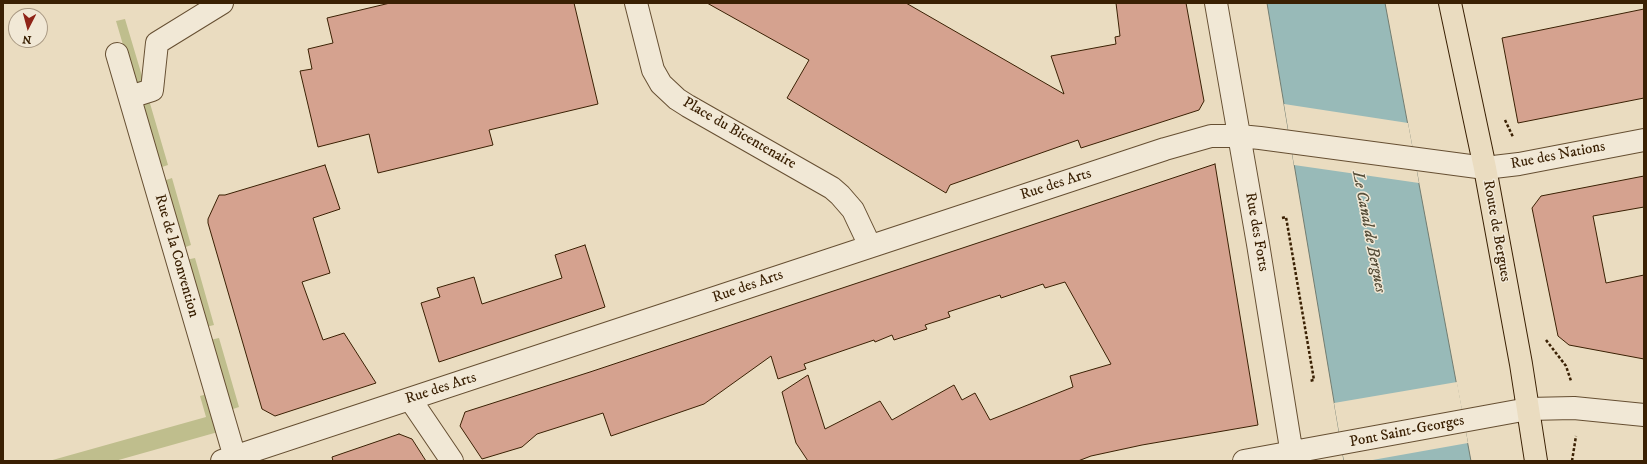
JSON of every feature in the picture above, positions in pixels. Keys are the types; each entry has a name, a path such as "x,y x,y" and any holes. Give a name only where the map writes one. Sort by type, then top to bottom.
{"main road":[{"name":"Route de Bergues","path":"1450,3 1485,168 1521,364 1536,461"}],"street":[{"path":"130,97 152,90 157,43 222,3"},
{"name":"Place du Bicentenaire","path":"636,3 651,66 656,78 661,84 683,102 832,188 854,210 870,246"},
{"name":"Rue des Forts","path":"1216,3 1240,136 1292,457"},
{"name":"Rue de la Convention","path":"117,54 211,375 231,460"},
{"name":"Rue des Arts","path":"231,460 870,246 1200,138 1211,136 1240,136 1279,140 1425,161"},
{"name":"Rue des Nations","path":"1425,161 1485,168 1519,164 1644,140"},
{"path":"410,399 452,461"},
{"name":"Pont Saint-Georges","path":"1244,461 1292,457 1326,447 1528,409 1574,408 1644,415"}],"path":[{"path":"1505,119 1514,141 1519,164"},
{"path":"1286,217 1314,380"},
{"path":"1545,334 1546,341 1566,366 1570,378 1576,436 1572,461"}],"shaded area":[{"path":"125,19 145,86 136,89 116,21"},
{"path":"149,100 168,165 159,168 140,102"},
{"path":"172,178 191,245 183,248 163,181"},
{"path":"195,258 214,325 206,327 186,260"},
{"path":"219,338 239,407 230,410 210,340"},
{"path":"207,394 218,432 115,461 49,461 206,417 200,396"}],"water":[{"name":"Le Canal de Bergues","path":"1267,3 1385,3 1471,461 1344,461"}],"pier":[{"path":"1284,104 1408,123 1419,183 1294,165"},
{"path":"1457,382 1468,443 1367,461 1344,461 1334,403"}],"building":[{"path":"390,3 574,3 598,104 489,130 493,145 378,173 369,134 318,147 300,71 312,69 308,49 333,43 327,18"},
{"path":"707,3 906,3 1064,94 1051,56 1116,44 1115,37 1120,36 1116,3 1186,3 1204,101 1199,110 1081,148 1078,140 950,185 946,193 787,98 809,60"},
{"path":"1644,9 1644,98 1518,123 1502,38"},
{"path":"1215,164 1258,425 1142,445 1091,456 1078,461 808,461 796,443 782,392 808,375 825,429 880,401 892,420 954,385 962,400 975,393 990,420 1073,387 1070,376 1111,364 1065,282 1045,288 1043,284 1001,298 1000,295 948,312 950,317 925,325 927,329 894,340 892,335 875,342 874,340 804,364 806,369 778,379 771,356 704,404 611,436 603,413 537,434 522,447 482,459 460,426 465,412 590,372"},
{"path":"325,165 340,209 313,218 330,273 302,282 323,340 344,333 376,383 275,416 262,409 208,219 219,195 225,195"},
{"path":"1644,176 1644,207 1593,216 1606,283 1644,275 1644,359 1569,345 1558,336 1532,208 1541,196"},
{"path":"585,245 605,307 439,362 421,303 440,297 437,288 474,277 482,304 562,278 555,255"},
{"path":"399,434 412,439 426,461 333,461 332,457"}]}
